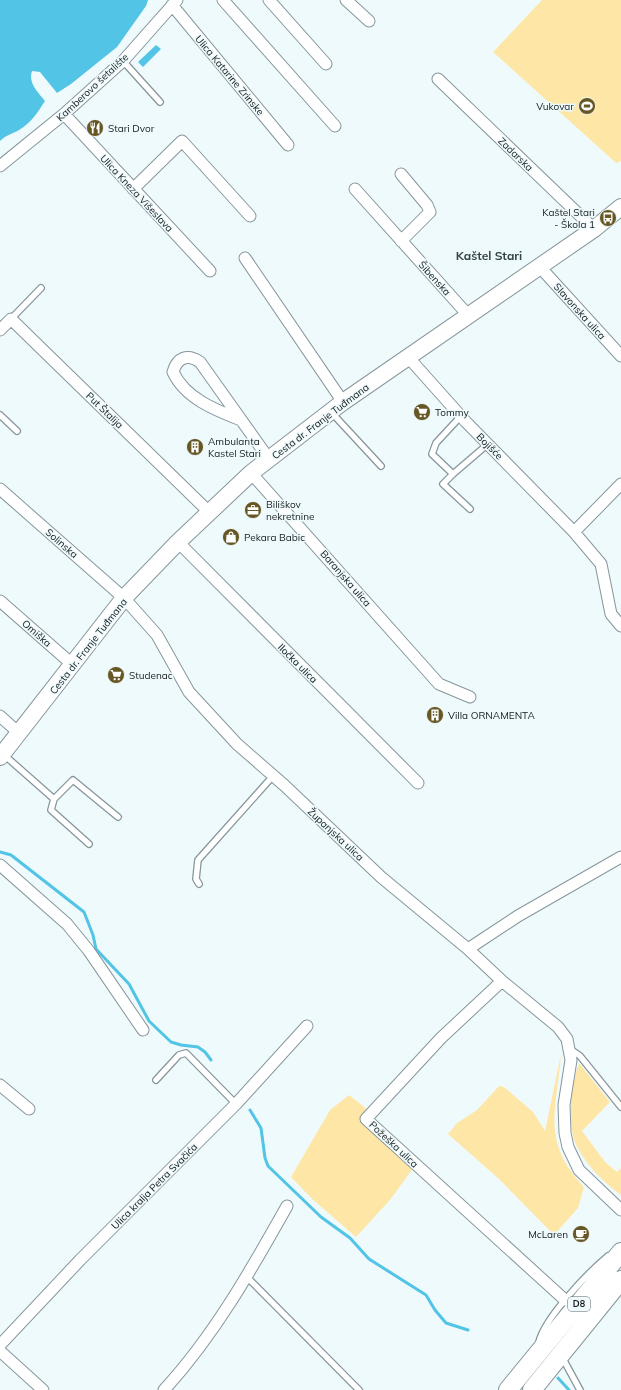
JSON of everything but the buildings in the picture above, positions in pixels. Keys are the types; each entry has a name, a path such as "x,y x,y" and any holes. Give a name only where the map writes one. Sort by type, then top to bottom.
{"main road":[{"name":"Cesta dr. Franje Tuđmana","path":"2,756 124,598 178,542 251,473 336,407 539,266 594,230 621,207"},
{"name":"D8","path":"508,1390 621,1252"},
{"name":"D8","path":"532,1390 621,1280"}],"street":[{"path":"223,0 335,126"},
{"path":"268,0 326,64"},
{"path":"346,0 369,21"},
{"name":"Kamberovo šetalište","path":"0,166 64,114 123,61 175,3"},
{"name":"Ulica Katarine Zrinske","path":"175,3 288,145"},
{"name":"Zadarska","path":"438,79 594,230"},
{"name":"Ulica Kneza Višeslava","path":"64,114 210,271"},
{"path":"133,188 182,141 250,216"},
{"path":"401,174 427,205 430,212 401,241"},
{"name":"Šibenska","path":"355,189 468,315"},
{"path":"245,258 336,407"},
{"name":"Slavonska ulica","path":"539,266 621,356"},
{"path":"0,330 10,320"},
{"name":"Put Štalija","path":"10,320 209,512"},
{"path":"241,420 212,408 192,395 177,380 174,372 175,365 186,357 190,356 200,362 269,459"},
{"name":"Bojišće","path":"408,357 461,416 574,532 601,564 611,614 621,626"},
{"name":"Baranjska ulica","path":"251,473 439,684 470,697"},
{"path":"574,532 621,484"},
{"name":"Solinska","path":"0,489 124,598"},
{"name":"Iločka ulica","path":"178,542 418,783"},
{"name":"Županjska ulica","path":"124,598 157,635 189,692 237,744 381,877 468,949 502,981 558,1027 568,1039 571,1060 564,1105 565,1133 568,1147 579,1170 619,1209"},
{"name":"Omiška","path":"0,601 73,665"},
{"path":"0,716 20,734"},
{"path":"468,949 518,916 621,857"},
{"path":"0,865 67,924 89,951 143,1030"},
{"name":"Požeška ulica","path":"502,981 441,1038 366,1119 566,1300"},
{"name":"Ulica kralja Petra Svačića","path":"0,1345 80,1260 236,1104 307,1026"},
{"path":"0,1085 29,1109"},
{"path":"164,1390 186,1367 247,1277 287,1206"},
{"path":"0,1351 43,1390"}],"lane":[{"path":"123,61 160,102"},
{"path":"10,320 41,288"},
{"path":"336,407 381,466"},
{"path":"0,415 17,431"},
{"path":"453,474 432,454 436,443 461,416"},
{"path":"470,509 443,484 488,444"},
{"path":"2,756 54,799"},
{"path":"199,884 196,879 198,860 273,776"},
{"path":"89,844 52,810 54,799 73,780 118,817"},
{"name":"Županjska ulica","path":"570,1048 580,1056 621,1107"},
{"path":"156,1080 179,1055 186,1053 236,1104"},
{"path":"536,1356 541,1336 566,1300 598,1264 621,1246"},
{"path":"247,1277 359,1390"},
{"path":"560,1354 580,1390"}],"shaded area":[{"name":"Vukovar","path":"542,0 621,0 621,161 616,163 493,52"},
{"path":"561,1054 554,1124 556,1139 561,1154 570,1170 584,1187 578,1208 554,1235 499,1179 448,1134 457,1123 477,1110 499,1086 504,1087 533,1112 545,1131"},
{"path":"579,1063 610,1102 582,1131 606,1163 617,1172 621,1168 621,1195 595,1172 583,1157 575,1142 571,1124 571,1102 574,1081"},
{"path":"349,1095 368,1110 363,1122 414,1167 390,1200 356,1237 311,1198 291,1177 330,1110"}],"water":[{"path":"0,0 148,0 146,6 117,47 71,84 57,93 40,72 32,71 31,79 37,91 45,101 31,121 0,141"},
{"path":"156,45 161,49 143,67 138,62"}],"waterway":[{"path":"0,852 11,855 84,912 93,935 96,949 129,984 149,1021 171,1042 198,1047 205,1052 211,1060"},
{"path":"250,1110 261,1128 265,1158 268,1166 321,1217 350,1238 369,1259 426,1295 435,1310 446,1323 468,1330"},
{"path":"558,1378 569,1390"}],"place":[{"name":"Vukovar","path":"587,106"},
{"name":"Stari Dvor","path":"95,128"},
{"name":"Kaštel Stari - Škola 1","path":"608,218"},
{"name":"Tommy","path":"422,412"},
{"name":"Ambulanta Kastel Stari","path":"195,447"},
{"name":"Biliškov nekretnine","path":"253,510"},
{"name":"Pekara Babic","path":"231,537"},
{"name":"Studenac","path":"116,675"},
{"name":"Villa ORNAMENTA","path":"435,715"},
{"name":"McLaren","path":"581,1234"}],"district":[{"name":"Kaštel Stari","path":"489,256"}]}
